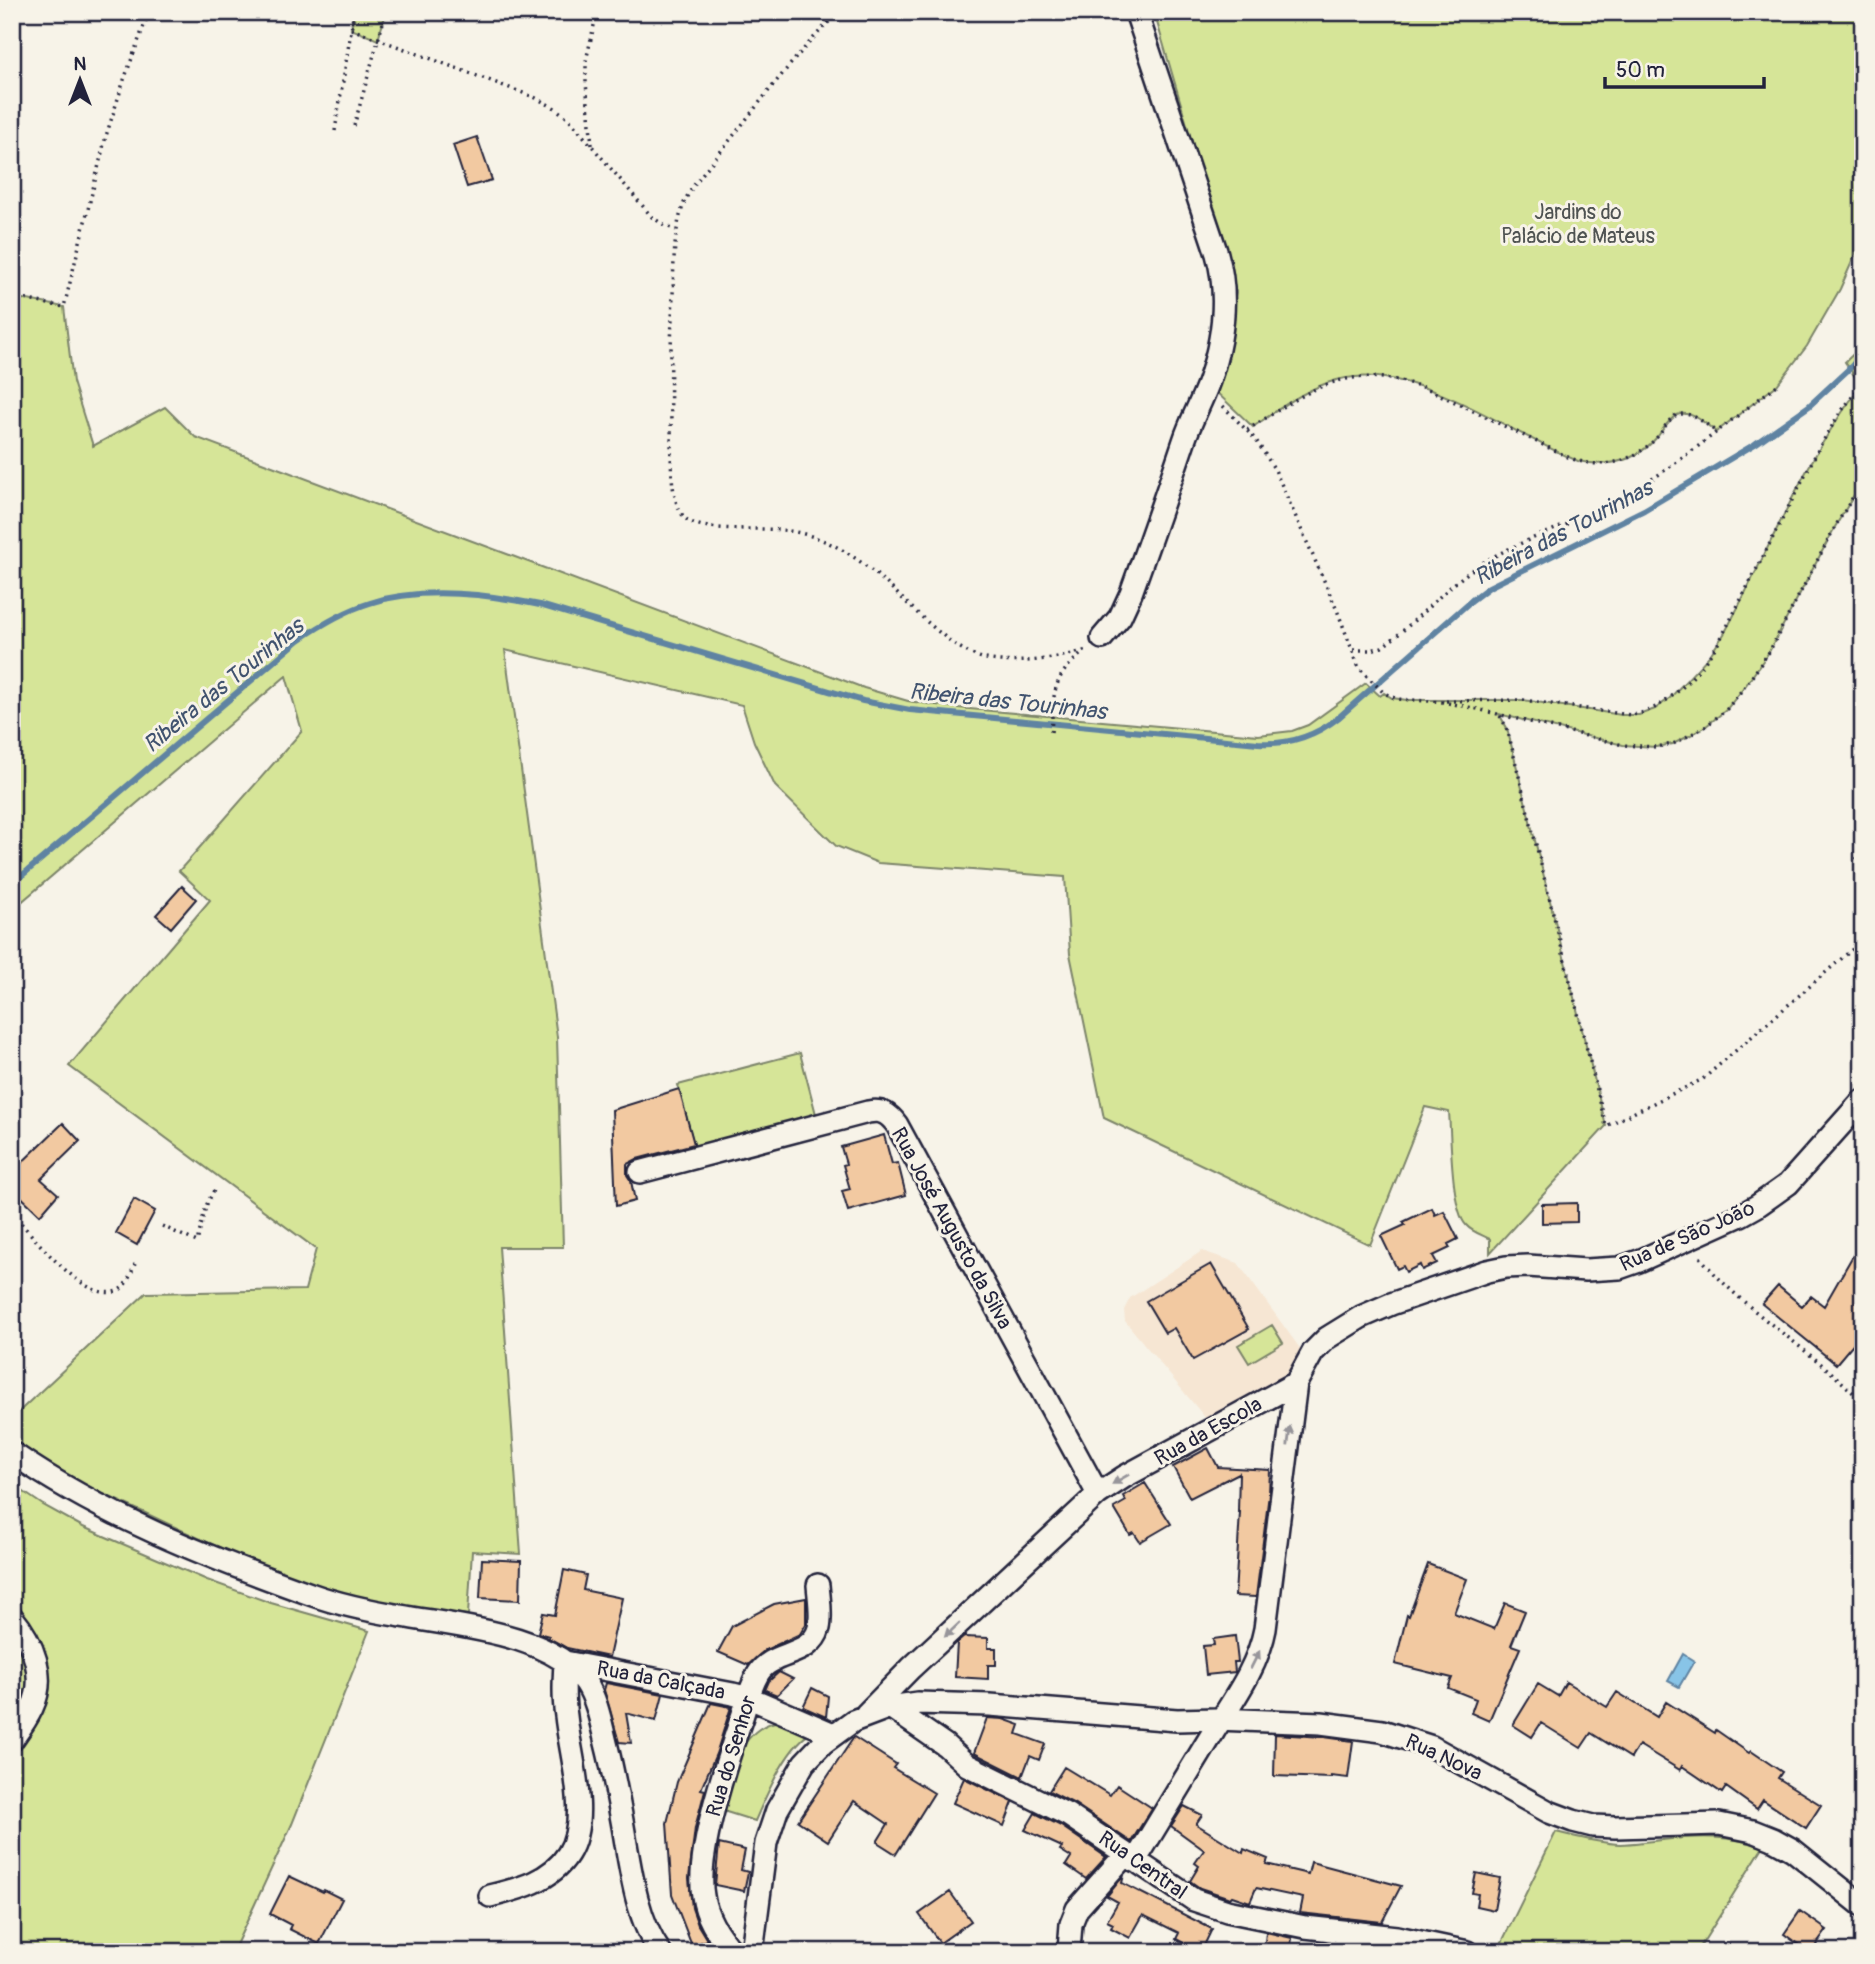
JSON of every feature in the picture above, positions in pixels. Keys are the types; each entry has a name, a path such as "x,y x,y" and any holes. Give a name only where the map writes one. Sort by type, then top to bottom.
{"street":[{"path":"1095,644 1112,627 1126,606 1214,363 1224,301 1223,278 1213,240 1136,12"},
{"name":"Rua de São João","path":"1296,1383 1314,1352 1327,1338 1360,1317 1391,1304 1506,1266 1586,1270 1619,1268 1757,1206 1780,1190 1804,1167 1863,1100"},
{"name":"Rua José Augusto da Silva","path":"640,1172 873,1111 886,1114 897,1125 1098,1494"},
{"name":"Rua da Escola","path":"864,1716 911,1668 1098,1494 1124,1477 1296,1383"},
{"name":"Rua da Escola","path":"1069,1950 1071,1924 1077,1909 1130,1858 1221,1720 1255,1662 1263,1639 1296,1383"},
{"path":"12,1453 92,1502 225,1562 317,1596 360,1608 495,1632 565,1662 576,1671 593,1698 614,1776 636,1893 649,1932 660,1952"},
{"name":"Rua do Senhor","path":"733,1952 709,1916 702,1895 702,1877 711,1821 737,1732 757,1676 767,1664 803,1648 818,1631 818,1585"},
{"path":"12,1617 31,1645 37,1663 39,1686 34,1706 12,1741"},
{"path":"490,1896 527,1886 543,1878 568,1854 576,1838 577,1789 566,1716 565,1662"},
{"name":"Rua da Calçada","path":"565,1662 748,1698 833,1734"},
{"name":"Rua Nova","path":"864,1716 890,1707 931,1703 1177,1720 1358,1726 1394,1734 1432,1747 1549,1812 1583,1824 1615,1827 1703,1823 1744,1828 1793,1850 1863,1906"},
{"name":"Rua Central","path":"890,1707 945,1745 967,1765 1055,1807 1098,1833 1176,1890 1205,1905 1305,1927 1397,1937 1468,1952"},
{"path":"737,1732 761,1720 787,1715"},
{"path":"752,1952 766,1843 777,1810 804,1763 833,1734 864,1716"},
{"path":"1330,1952 1358,1933"}],"path":[{"path":"12,297 64,307 106,136 149,12"},
{"path":"335,131 354,12"},
{"path":"354,126 386,12"},
{"path":"593,148 586,61 597,12"},
{"path":"839,12 814,37 684,202 676,230 670,340 674,492 678,509 688,520 704,527 790,531 837,547 881,578 942,634 982,657 1041,660 1066,656 1095,644"},
{"path":"351,29 545,102 569,119 652,217 676,230"},
{"path":"1247,430 1309,391 1327,383 1349,378 1374,377 1426,387 1570,458 1587,463 1607,464 1628,459 1646,447 1678,414 1697,418 1716,432"},
{"path":"1353,650 1371,650 1382,646 1456,583 1498,555 1597,511 1632,492 1667,470 1777,385"},
{"path":"1430,701 1523,700 1630,715 1647,712 1662,704 1700,667 1719,642 1820,446 1861,385"},
{"path":"1205,390 1247,430 1275,470 1337,610 1359,668 1380,689 1392,698 1454,704 1623,745 1656,747 1673,744 1705,727 1726,710 1769,652 1863,480"},
{"path":"1051,732 1059,676 1067,666 1095,644"},
{"path":"1498,714 1507,728 1606,1126 1703,1079 1863,940"},
{"path":"1863,809 1857,825 1855,852 1863,896"},
{"path":"162,1226 197,1242 206,1206 215,1188"},
{"path":"12,1213 60,1266 89,1287 107,1292 116,1291 123,1287 135,1264"},
{"path":"1686,1239 1717,1279 1832,1372 1863,1403"}],"shaded area":[{"path":"1202,1251 1238,1263 1304,1354 1290,1375 1208,1421 1125,1321 1124,1310 1130,1298"}],"green space":[{"path":"354,12 386,12 378,40 351,29"},
{"name":"Jardins do Palácio de Mateus","path":"1154,12 1863,12 1863,237 1840,289 1807,346 1777,385 1716,432 1698,418 1688,414 1677,415 1666,424 1650,445 1632,457 1611,463 1589,463 1578,461 1456,400 1422,387 1390,379 1358,377 1317,387 1253,427 1214,390 1236,292"},
{"path":"12,297 64,307 73,382 93,446 165,407 195,437 864,688 908,701 958,708 1258,735 1292,731 1308,725 1366,683 1380,696 1384,693 1392,698 1407,700 1523,700 1622,715 1639,715 1655,709 1670,698 1710,655 1724,634 1821,445 1861,386 1845,362 1863,345 1863,480 1769,652 1726,710 1705,727 1673,744 1656,747 1623,745 1499,714 1507,728 1606,1126 1490,1253 1490,1239 1466,1225 1457,1204 1449,1112 1425,1107 1370,1245 1104,1118 1070,954 1065,877 878,863 836,846 775,786 754,742 742,705 505,650 557,1037 563,1247 499,1247 521,1554 472,1551 468,1615 353,1596 271,1570 74,1480 12,1439 12,1418 146,1293 305,1290 316,1249 69,1066 210,900 179,871 302,731 286,676 12,910"},
{"path":"800,1053 817,1118 695,1149 678,1085"},
{"path":"1272,1325 1283,1343 1249,1363 1238,1345"},
{"path":"12,1484 83,1527 207,1580 271,1603 369,1631 292,1824 236,1945 241,1952 12,1952"},
{"path":"775,1722 813,1732 795,1747 787,1758 755,1821 720,1810 732,1770 744,1745 762,1727"},
{"path":"1556,1832 1620,1844 1714,1838 1738,1840 1763,1847 1697,1952 1497,1952"}],"water":[{"path":"1683,1654 1694,1661 1679,1687 1668,1681"}],"building":[{"path":"477,137 492,180 467,187 453,145"},
{"path":"182,886 196,899 171,928 156,915"},
{"path":"679,1089 694,1144 627,1164 627,1175 635,1201 616,1206 612,1110"},
{"path":"63,1123 80,1141 41,1179 58,1194 40,1215 12,1188 12,1172"},
{"path":"884,1135 892,1164 898,1163 906,1195 848,1211 842,1191 850,1189 841,1147"},
{"path":"134,1199 155,1211 137,1245 116,1233"},
{"path":"1577,1203 1577,1222 1542,1223 1542,1204"},
{"path":"1432,1208 1435,1215 1444,1211 1458,1239 1448,1244 1450,1248 1433,1256 1437,1263 1422,1270 1420,1265 1406,1272 1403,1266 1397,1269 1381,1236"},
{"path":"1863,1238 1863,1332 1836,1364 1762,1304 1778,1286 1802,1306 1811,1296 1824,1306"},
{"path":"1211,1264 1249,1329 1193,1360 1174,1328 1165,1333 1146,1301"},
{"path":"1208,1448 1218,1467 1270,1470 1256,1597 1235,1596 1240,1512 1239,1473 1190,1498 1173,1467"},
{"path":"1145,1483 1171,1524 1140,1542 1134,1533 1130,1535 1114,1508 1126,1501 1123,1496"},
{"path":"482,1559 521,1561 520,1600 480,1598"},
{"path":"1428,1564 1467,1579 1454,1613 1494,1629 1505,1603 1525,1611 1511,1645 1520,1648 1489,1721 1471,1713 1476,1699 1448,1688 1452,1678 1395,1664 1407,1615 1409,1616"},
{"path":"564,1570 586,1575 583,1590 622,1598 609,1657 567,1648 549,1636 538,1633 543,1613 555,1615"},
{"path":"806,1598 806,1624 800,1634 765,1650 748,1665 718,1652 732,1626 774,1604"},
{"path":"1235,1636 1238,1662 1234,1662 1235,1672 1206,1675 1203,1646 1214,1645 1213,1639"},
{"path":"964,1637 988,1638 988,1648 996,1648 996,1665 988,1665 988,1679 955,1677 957,1643"},
{"path":"779,1672 793,1679 777,1695 765,1690 769,1681"},
{"path":"1566,1682 1607,1707 1617,1692 1657,1717 1666,1702 1715,1733 1716,1730 1749,1753 1751,1751 1782,1772 1778,1778 1821,1805 1806,1828 1763,1800 1757,1809 1726,1787 1722,1793 1682,1766 1680,1770 1639,1745 1631,1758 1591,1733 1581,1748 1541,1723 1532,1737 1513,1725 1538,1684 1558,1696"},
{"path":"606,1683 663,1694 656,1721 626,1713 631,1743 619,1742 604,1690"},
{"path":"812,1688 828,1696 826,1717 803,1707"},
{"path":"711,1703 731,1707 701,1789 705,1790 695,1828 689,1878 692,1908 707,1940 692,1946 672,1894 667,1823 677,1782"},
{"path":"987,1718 1003,1719 1020,1725 1017,1734 1045,1744 1039,1760 1030,1756 1022,1777 974,1753"},
{"path":"1275,1734 1353,1741 1348,1778 1274,1776"},
{"path":"854,1737 896,1764 893,1768 934,1793 896,1854 877,1842 888,1824 854,1801 828,1841 798,1821"},
{"path":"1064,1767 1110,1795 1117,1785 1152,1808 1131,1842 1075,1804 1049,1791"},
{"path":"964,1778 1013,1802 1004,1826 953,1803"},
{"path":"1184,1806 1202,1815 1196,1824 1243,1853 1244,1849 1268,1859 1266,1864 1308,1874 1311,1862 1401,1886 1382,1922 1300,1913 1303,1898 1256,1888 1250,1902 1200,1888 1190,1881 1199,1866 1195,1863 1204,1850 1171,1826"},
{"path":"1035,1813 1061,1826 1106,1857 1086,1879 1066,1865 1071,1857 1060,1850 1062,1847 1025,1830"},
{"path":"719,1844 745,1850 741,1870 748,1872 744,1891 715,1885"},
{"path":"1476,1873 1500,1878 1494,1910 1476,1906 1478,1894 1472,1893"},
{"path":"1124,1875 1122,1883 1212,1929 1201,1952 1176,1939 1179,1933 1143,1915 1130,1938 1111,1928 1113,1924 1107,1921 1118,1902 1107,1896"},
{"path":"289,1876 342,1899 319,1944 289,1929 291,1925 270,1914"},
{"path":"950,1892 971,1921 940,1943 919,1914"},
{"path":"1800,1911 1827,1930 1811,1952 1784,1934"},
{"path":"1266,1932 1292,1938 1290,1952 1264,1952"}],"waterway":[{"name":"Ribeira das Tourinhas","path":"12,884 299,640 351,610 370,603 411,595 477,595 540,605 863,701 910,710 1258,743 1300,738 1320,730 1338,718 1489,587 1644,510 1755,444 1809,406 1863,353"}]}
